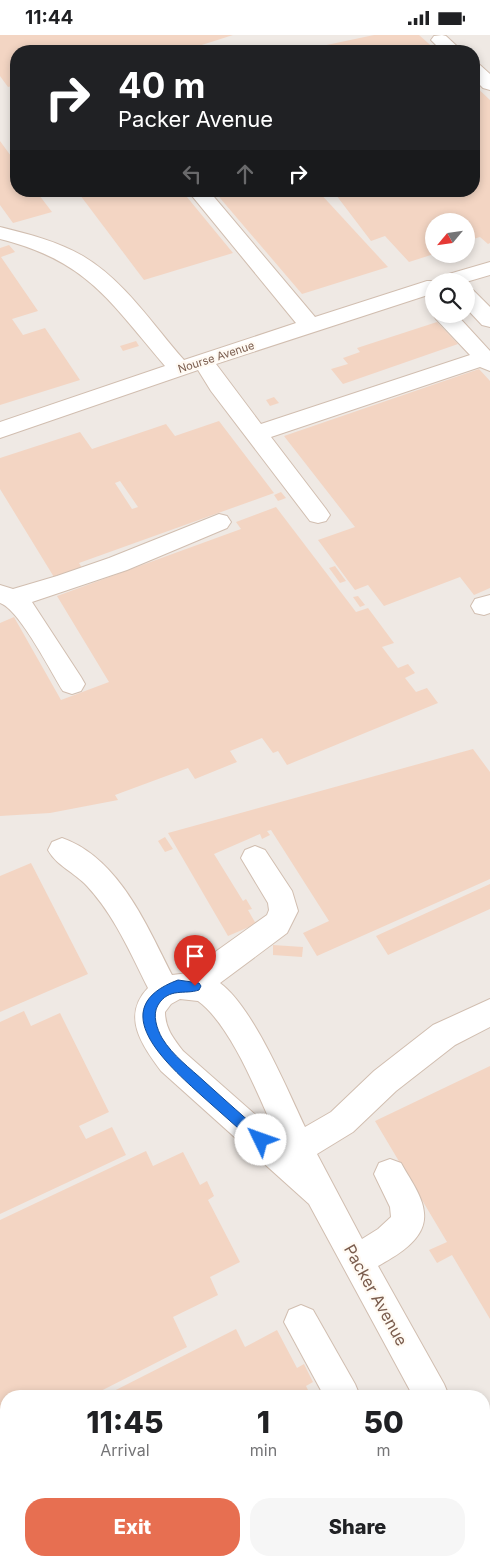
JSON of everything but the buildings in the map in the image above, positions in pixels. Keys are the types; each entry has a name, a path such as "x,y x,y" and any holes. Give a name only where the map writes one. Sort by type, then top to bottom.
{"street":[{"path":"480,75 490,84"},
{"path":"203,197 310,326"},
{"path":"0,233 30,240 57,251 85,267 117,294 180,369"},
{"name":"Nourse Avenue","path":"475,275 490,268"},
{"name":"Nourse Avenue","path":"0,430 310,326 425,293"},
{"path":"475,307 488,315"},
{"path":"256,434 487,361 452,323"},
{"path":"203,361 219,386 318,515"},
{"path":"7,597 54,588 141,556 219,522"},
{"path":"7,597 28,613 72,684"},
{"path":"62,850 80,860 127,917 165,991 178,986 195,986 214,969 277,924 284,911 282,900 255,858"},
{"name":"Packer Avenue","path":"195,986 210,992 238,1026 320,1193 429,1390"},
{"name":"Packer Avenue","path":"165,991 152,1003 148,1020 156,1041 172,1061 320,1193"},
{"path":"299,1148 342,1122 385,1081 444,1035 490,1012"},
{"path":"357,1260 396,1235 407,1225 409,1213 390,1174"},
{"path":"301,1322 340,1390"}],"shaded area":[{"path":"0,35 490,35 490,1390 0,1390"}],"route":[{"path":"195,986 178,986 165,991 152,1003 148,1020 156,1041 172,1061 261,1140"}]}
